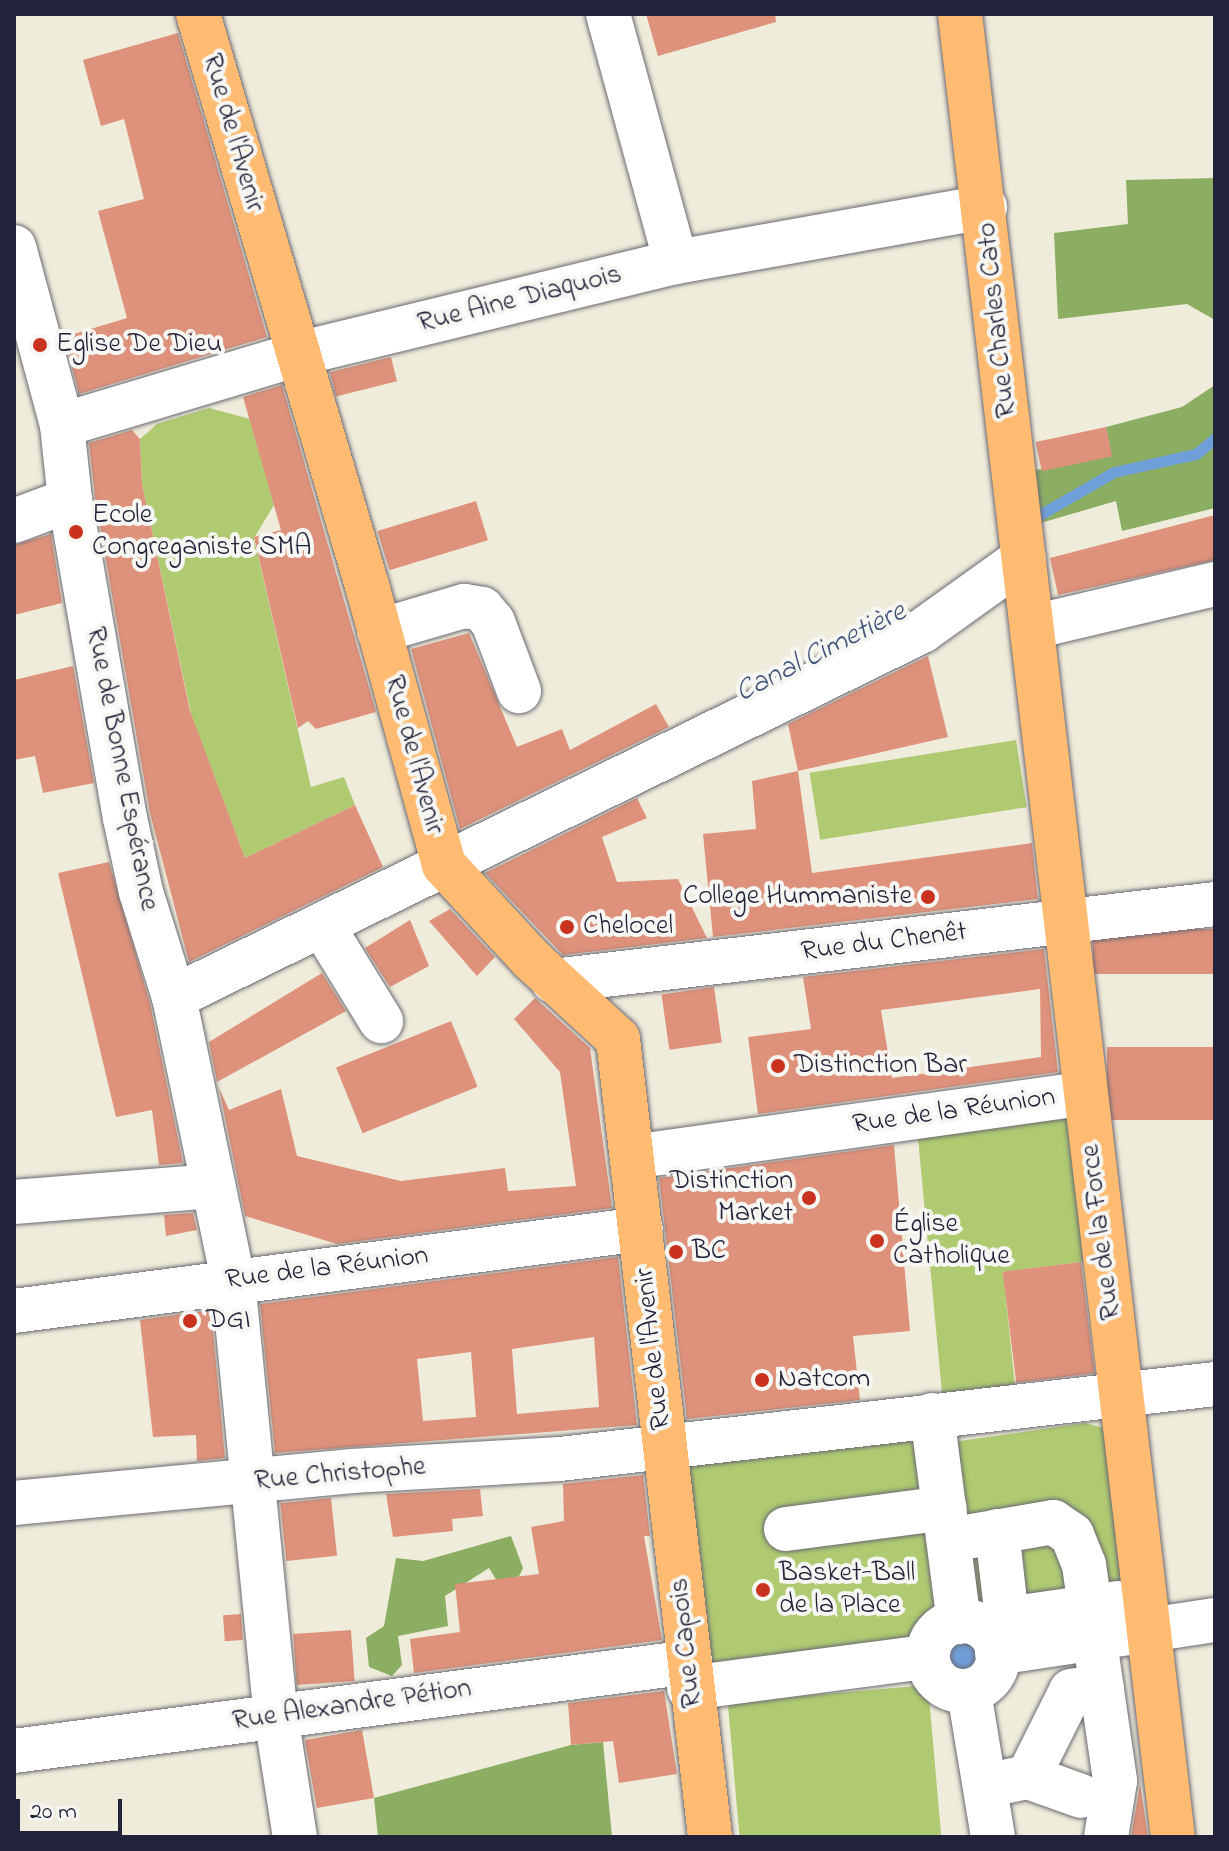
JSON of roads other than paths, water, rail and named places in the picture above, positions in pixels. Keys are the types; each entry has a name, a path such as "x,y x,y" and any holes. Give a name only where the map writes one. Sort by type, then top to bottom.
{"main road":[{"name":"Rue de l'Avenir","path":"198,14 379,631 444,865 553,981 618,1039 665,1448"},
{"name":"Rue Charles Cato","path":"960,14 1033,627"},
{"name":"Rue de la Force","path":"1033,627 1173,1837"},
{"name":"Rue Capois","path":"665,1448 710,1837"}],"street":[{"path":"608,14 676,262"},
{"name":"Rue Aine Diaquois","path":"62,425 298,354 676,262 985,207"},
{"name":"Rue de Bonne Espérance","path":"14,247 62,425 70,500 125,818 141,892 174,997 233,1280 242,1338 276,1716"},
{"path":"14,521 70,500"},
{"path":"174,997 922,631 1024,558"},
{"path":"1033,627 1215,584"},
{"path":"379,631 464,606 482,609 493,622 519,691"},
{"name":"Rue du Chenêt","path":"553,981 1215,904"},
{"path":"322,925 381,1021"},
{"name":"Rue de la Réunion","path":"632,1157 1086,1093"},
{"path":"14,1202 213,1186"},
{"name":"Rue de la Réunion","path":"14,1311 641,1229"},
{"name":"Rue Christophe","path":"14,1503 665,1448 1121,1391 1215,1384"},
{"path":"932,1415 947,1524 988,1632 994,1672 969,1692"},
{"path":"786,1529 947,1524 997,1531 1053,1522 1072,1535 1084,1565 1115,1781 1106,1837"},
{"path":"988,1632 997,1531"},
{"path":"969,1692 947,1686 924,1657 941,1628 988,1632 1147,1614 1215,1620"},
{"name":"Rue Alexandre Pétion","path":"14,1751 276,1716 690,1675 924,1657"},
{"path":"1028,1777 1071,1691 1102,1686"},
{"path":"969,1692 993,1837"},
{"path":"276,1716 295,1837"},
{"path":"985,1786 1028,1777 1081,1796"}],"water":[{"path":"959,1622 994,1673 986,1684 953,1692 934,1680 924,1657 934,1639"}],"waterway":[{"name":"Canal Cimetière","path":"1029,521 1114,472 1196,454 1215,438"}],"place":[{"name":"Eglise De Dieu","path":"40,345"},
{"name":"Ecole Congreganiste SMA","path":"76,532"},
{"name":"College Hummaniste","path":"928,897"},
{"name":"Chelocel","path":"567,927"},
{"name":"Distinction Bar","path":"778,1066"},
{"name":"Distinction Market","path":"809,1198"},
{"name":"Église Catholique","path":"877,1241"},
{"name":"BC","path":"676,1252"},
{"name":"DGI","path":"190,1321"},
{"name":"Natcom","path":"762,1380"},
{"name":"Basket-Ball de la Place","path":"763,1590"}]}
